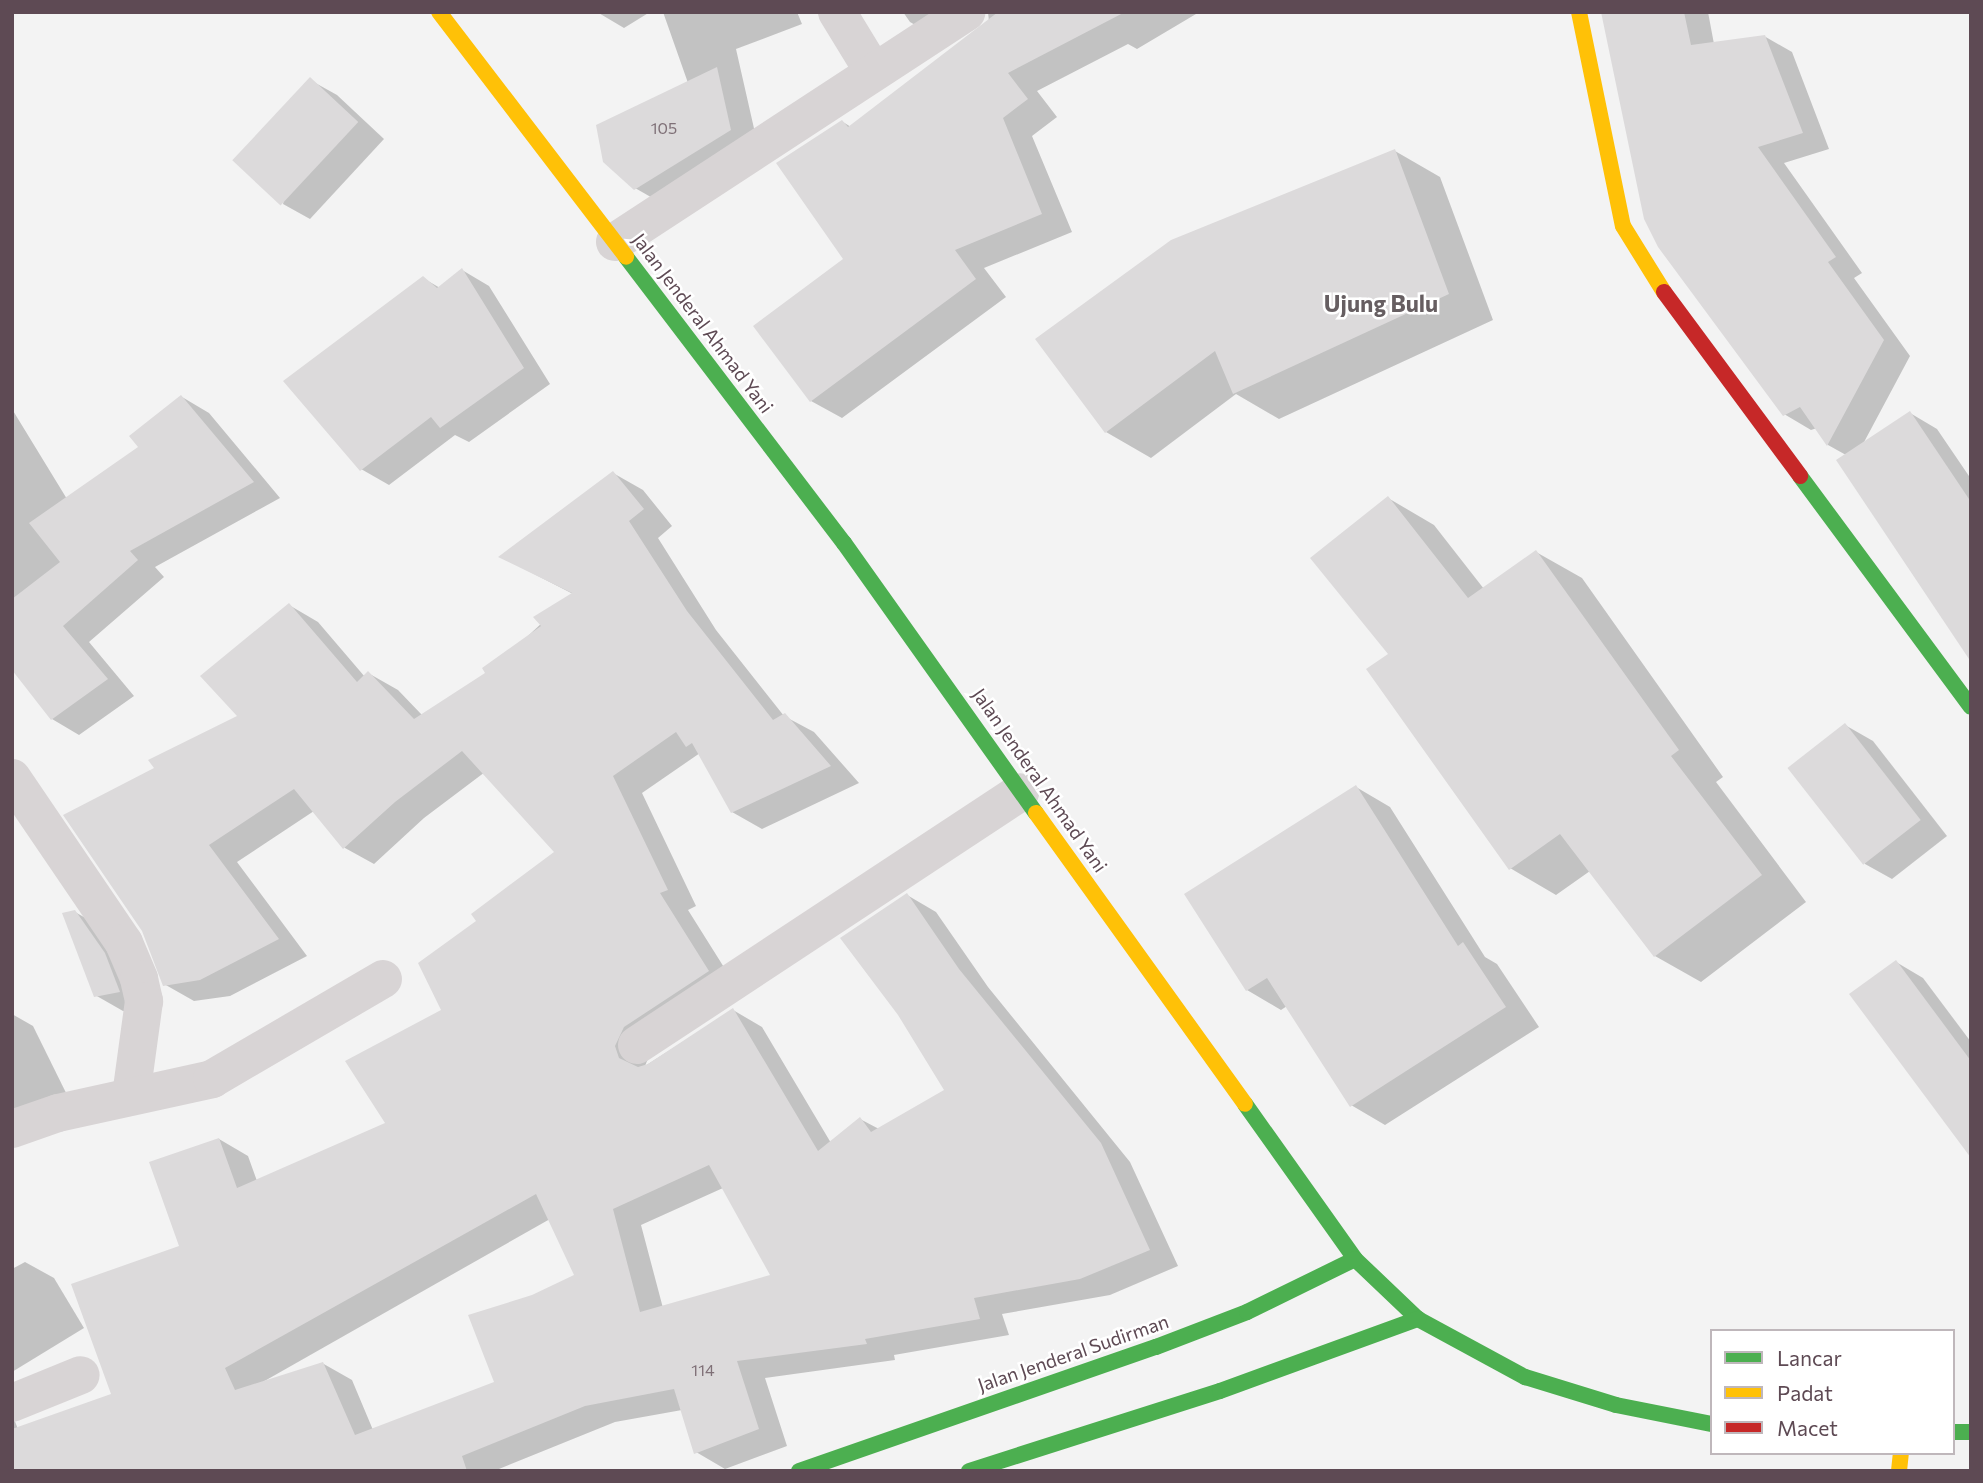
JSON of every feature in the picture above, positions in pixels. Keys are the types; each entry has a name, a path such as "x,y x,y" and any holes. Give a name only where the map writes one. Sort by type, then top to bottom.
{"main road":[{"name":"Jalan Jenderal Ahmad Yani","path":"439,12 844,543 992,745 1020,792 1355,1259 1418,1319 1525,1377 1574,1395 1710,1424"},
{"path":"1579,12 1623,226 1639,258 1971,707"},
{"name":"Jalan Jenderal Sudirman","path":"799,1471 1156,1348 1247,1312 1355,1259"},
{"path":"969,1471 1220,1391 1418,1319"}],"street":[{"path":"837,12 873,71"},
{"path":"615,242 967,12"},
{"path":"12,778 124,943 139,979 144,1001 131,1097"},
{"path":"637,1045 1020,792"},
{"path":"12,1129 58,1113 212,1079 383,979"},
{"path":"12,1403 81,1375"}],"building":[{"path":"998,12 1125,12 1008,73 1028,99 1003,118 1042,214 955,250 976,279 810,402 753,326 843,259 776,163 842,120 848,127"},
{"path":"1601,12 1684,12 1691,45 1765,35 1803,133 1758,147 1836,257 1828,262 1884,340 1827,446 1800,407 1783,416 1658,247 1644,219"},
{"path":"717,67 731,130 634,190 603,162 596,125"},
{"path":"310,77 358,122 281,205 232,160"},
{"path":"1395,149 1449,294 1233,394 1215,351 1105,433 1035,339 1171,240"},
{"path":"462,268 524,368 440,428 431,417 360,471 283,381 423,276 437,288"},
{"path":"181,395 254,482 130,551 138,560 63,626 108,679 51,720 12,670 12,599 60,562 29,523 138,447 129,436"},
{"path":"1910,411 1971,502 1971,662 1836,460"},
{"path":"613,471 644,509 629,521 687,611 773,720 785,713 831,766 731,813 692,743 686,747 676,732 613,776 668,890 660,893 709,971 624,1027 615,1046 619,1058 638,1067 648,1064 733,1008 818,1151 860,1117 871,1132 944,1090 898,1015 840,938 907,893 959,969 1101,1143 1150,1250 1080,1279 974,1298 980,1319 865,1339 867,1344 737,1361 759,1429 694,1454 674,1389 585,1406 462,1456 467,1471 12,1471 12,1429 111,1394 71,1284 179,1246 149,1162 219,1138 237,1188 385,1123 345,1061 441,1010 418,963 476,921 471,914 554,852 462,751 395,802 343,849 294,789 209,845 279,939 200,980 163,986 142,931 63,815 154,768 148,760 237,716 200,676 289,603 357,682 368,671 414,719 485,673 482,668 541,626 533,617 572,593 498,557","holes":["709,1165 770,1275 640,1312 613,1209","536,1194 574,1275 532,1295 468,1315 494,1382 355,1435 323,1362 235,1390 225,1368"]},
{"path":"1388,496 1468,598 1536,550 1679,750 1671,756 1762,875 1654,957 1560,834 1509,870 1366,669 1388,654 1310,558"},
{"path":"1845,723 1921,820 1863,865 1787,768"},
{"path":"1356,785 1458,946 1463,942 1506,1007 1350,1107 1267,978 1246,991 1184,894"},
{"path":"75,910 105,953 120,992 94,997 62,913"},
{"path":"1896,960 1971,1061 1971,1158 1849,994"}],"traffic: fast":[{"path":"626,257 844,543 1036,813"},
{"path":"1800,476 1971,707"},
{"path":"1245,1104 1355,1259 1418,1319 1525,1377 1616,1405 1710,1424"},
{"path":"799,1471 1156,1347 1247,1312 1355,1259"},
{"path":"969,1471 1220,1391 1418,1319"},
{"path":"1955,1432 1971,1432"}],"traffic: slow":[{"path":"439,12 626,257"},
{"path":"1579,12 1623,226 1664,292"},
{"path":"1036,813 1245,1104"},
{"path":"1899,1471 1901,1455"}],"traffic: jam":[{"path":"1664,292 1800,476"}],"district":[{"name":"Ujung Bulu","path":"1381,303"}]}
